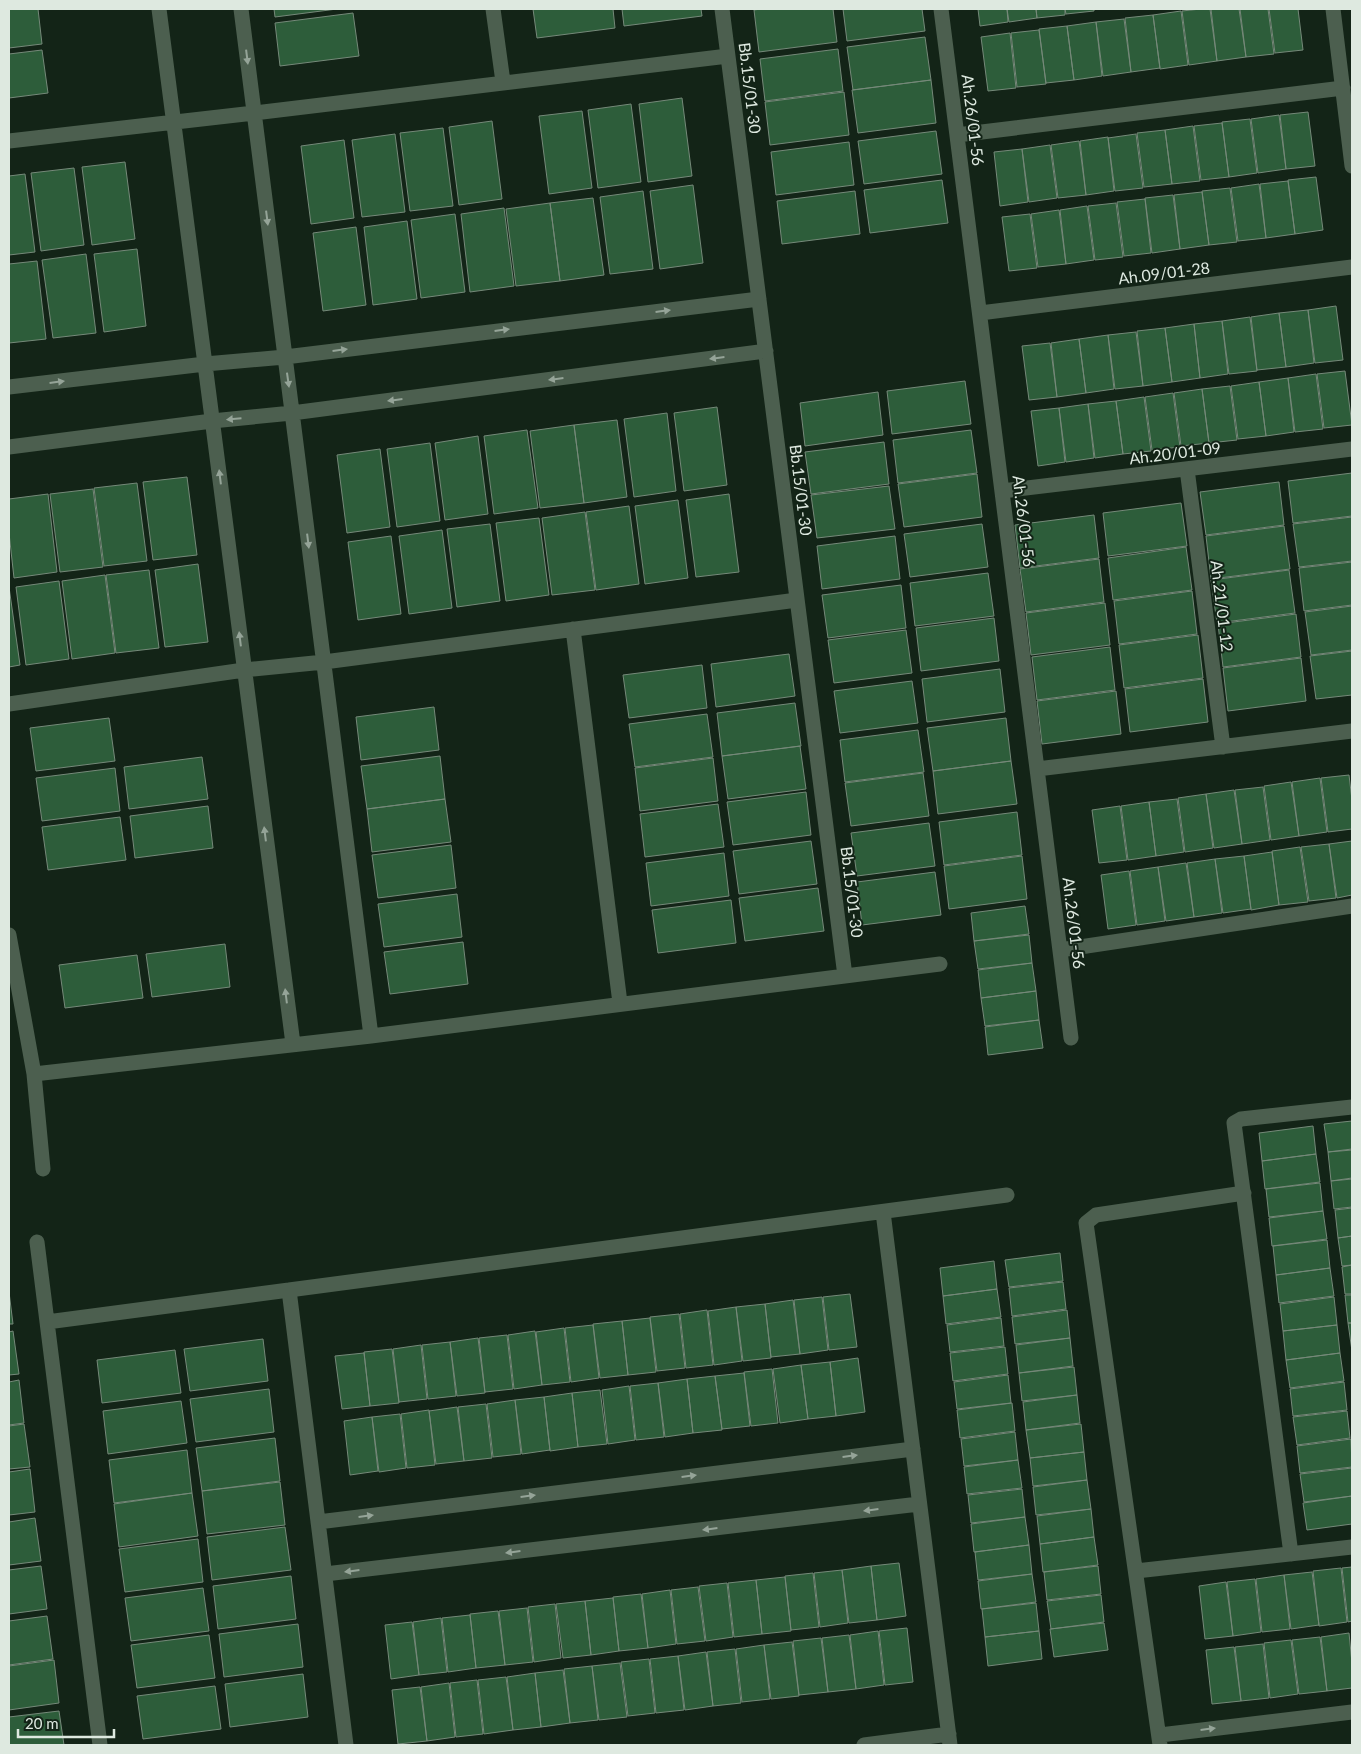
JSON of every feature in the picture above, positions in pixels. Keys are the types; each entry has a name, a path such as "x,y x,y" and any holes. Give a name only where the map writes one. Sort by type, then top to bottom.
{"street":[{"path":"159,9 293,1044"},
{"path":"241,9 371,1036"},
{"path":"493,9 503,82"},
{"name":"Bb.15/01-30","path":"722,9 845,976"},
{"name":"Ah.26/01-56","path":"941,9 1071,1038"},
{"path":"1333,9 1352,166"},
{"path":"9,140 254,113 728,56"},
{"path":"957,135 1343,88"},
{"name":"Ah.09/01-28","path":"980,313 1352,268"},
{"path":"9,388 205,364 285,357 759,299"},
{"path":"9,447 212,421 292,413 766,351"},
{"name":"Ah.20/01-09","path":"1002,491 1352,449"},
{"name":"Ah.21/01-12","path":"1187,469 1223,748"},
{"path":"9,704 244,670 324,662 797,600"},
{"path":"573,628 620,1003"},
{"path":"1037,769 1352,731"},
{"path":"1060,950 1352,906"},
{"path":"9,934 34,1074 43,1169"},
{"path":"34,1074 371,1036 940,964"},
{"path":"1291,1554 1234,1122 1241,1119 1352,1106"},
{"path":"1244,1193 1096,1215 1086,1223 1160,1740 1352,1712"},
{"path":"47,1322 1007,1196"},
{"path":"864,1745 949,1740 883,1212"},
{"path":"37,1242 100,1745"},
{"path":"289,1290 346,1745"},
{"path":"318,1522 913,1449"},
{"path":"325,1574 920,1504"},
{"path":"1136,1571 1352,1547"}],"building":[{"path":"9,9 38,9 42,44 9,48"},
{"path":"274,9 337,9 275,17"},
{"path":"533,9 613,9 615,28 537,38"},
{"path":"622,9 701,9 702,16 624,26"},
{"path":"833,9 837,42 759,52 754,10"},
{"path":"843,9 922,9 925,31 847,41"},
{"path":"978,9 1007,9 1008,22 980,26"},
{"path":"1007,9 1036,9 1037,18 1009,22"},
{"path":"1036,9 1065,9 1065,15 1037,18"},
{"path":"1065,9 1094,9 1094,11 1066,14"},
{"path":"1210,9 1217,61 1189,65 1182,11"},
{"path":"1211,9 1239,9 1246,57 1217,61"},
{"path":"1240,9 1268,9 1274,54 1246,57"},
{"path":"1269,9 1298,9 1303,50 1275,53"},
{"path":"1181,11 1188,65 1160,69 1153,15"},
{"path":"353,13 359,56 280,66 275,23"},
{"path":"1153,15 1160,68 1131,72 1125,18"},
{"path":"1124,19 1131,72 1103,76 1096,22"},
{"path":"1096,22 1102,76 1074,80 1067,26"},
{"path":"1067,26 1074,80 1046,83 1039,29"},
{"path":"1039,30 1046,84 1017,87 1011,33"},
{"path":"1010,33 1016,88 988,91 981,37"},
{"path":"925,37 931,80 853,90 847,47"},
{"path":"838,49 843,91 765,101 760,59"},
{"path":"42,50 48,93 9,98 9,54"},
{"path":"931,80 936,123 858,133 852,90"},
{"path":"844,92 849,135 770,145 765,102"},
{"path":"682,98 692,176 648,182 639,104"},
{"path":"631,104 641,182 598,188 588,110"},
{"path":"582,111 592,188 549,194 539,116"},
{"path":"1308,112 1315,166 1286,169 1280,115"},
{"path":"1279,115 1286,169 1258,173 1251,119"},
{"path":"1250,119 1257,173 1229,177 1222,122"},
{"path":"492,121 502,199 459,205 449,127"},
{"path":"1222,123 1229,177 1201,180 1194,126"},
{"path":"1193,126 1200,181 1172,184 1165,130"},
{"path":"443,128 453,206 410,211 400,133"},
{"path":"1165,130 1172,184 1144,187 1137,133"},
{"path":"936,131 942,174 864,184 858,141"},
{"path":"395,134 405,212 362,217 352,140"},
{"path":"1136,134 1143,188 1115,191 1108,138"},
{"path":"1108,137 1114,191 1086,195 1080,141"},
{"path":"344,140 354,218 311,224 301,146"},
{"path":"1079,141 1086,195 1058,198 1051,145"},
{"path":"849,142 854,185 776,195 771,152"},
{"path":"1050,145 1057,198 1029,202 1022,149"},
{"path":"1022,149 1028,202 1000,206 994,152"},
{"path":"125,162 135,239 92,245 82,167"},
{"path":"74,168 84,245 41,251 31,173"},
{"path":"25,174 35,252 9,255 9,176"},
{"path":"1316,177 1323,230 1295,234 1288,180"},
{"path":"942,180 948,223 870,233 864,190"},
{"path":"1288,181 1295,234 1266,238 1260,184"},
{"path":"1259,184 1266,238 1238,241 1231,188"},
{"path":"693,185 703,263 660,269 650,191"},
{"path":"1230,188 1237,242 1209,245 1202,191"},
{"path":"643,191 653,269 610,274 600,197"},
{"path":"855,191 860,234 782,244 777,201"},
{"path":"1202,192 1209,245 1180,249 1174,195"},
{"path":"1173,195 1180,249 1152,253 1145,198"},
{"path":"593,198 604,275 560,281 550,203"},
{"path":"1145,199 1151,253 1124,256 1117,202"},
{"path":"550,203 560,281 516,286 506,209"},
{"path":"1116,203 1123,257 1095,260 1088,206"},
{"path":"1087,206 1094,260 1066,264 1060,210"},
{"path":"504,208 514,286 470,292 461,214"},
{"path":"1059,210 1066,264 1038,267 1031,214"},
{"path":"455,214 465,292 421,298 411,220"},
{"path":"1030,214 1037,268 1009,271 1002,217"},
{"path":"407,221 417,299 373,305 364,227"},
{"path":"356,227 366,305 323,311 313,233"},
{"path":"137,249 146,326 104,332 94,254"},
{"path":"86,254 96,333 53,338 42,260"},
{"path":"37,261 46,339 9,343 9,264"},
{"path":"1336,306 1343,360 1315,363 1308,310"},
{"path":"1308,310 1314,363 1286,367 1279,313"},
{"path":"1279,313 1286,367 1257,370 1251,317"},
{"path":"1250,317 1257,371 1229,374 1222,321"},
{"path":"1222,321 1228,374 1200,378 1194,324"},
{"path":"1194,324 1200,378 1172,382 1165,328"},
{"path":"1165,328 1172,382 1143,386 1137,331"},
{"path":"1136,332 1143,386 1115,389 1108,335"},
{"path":"1108,335 1114,389 1086,393 1079,339"},
{"path":"1079,339 1086,393 1057,397 1051,343"},
{"path":"1050,343 1057,397 1029,400 1022,346"},
{"path":"1345,371 1352,425 1324,428 1317,374"},
{"path":"1316,374 1323,429 1295,432 1288,378"},
{"path":"1288,378 1294,432 1266,436 1259,382"},
{"path":"965,381 971,424 892,434 887,391"},
{"path":"1259,382 1266,436 1238,439 1231,386"},
{"path":"1230,386 1237,440 1209,443 1202,389"},
{"path":"1202,389 1209,443 1181,446 1174,393"},
{"path":"878,392 883,435 805,446 800,403"},
{"path":"1173,393 1180,447 1152,450 1145,397"},
{"path":"1144,397 1151,451 1123,454 1116,401"},
{"path":"1116,401 1123,454 1095,458 1088,404"},
{"path":"1088,404 1094,458 1066,462 1059,408"},
{"path":"717,407 727,485 684,491 674,413"},
{"path":"1059,408 1065,462 1038,466 1031,411"},
{"path":"667,413 676,491 634,497 624,419"},
{"path":"617,420 627,497 584,503 574,425"},
{"path":"574,425 584,503 540,508 530,431"},
{"path":"527,430 538,508 494,514 484,436"},
{"path":"971,430 977,473 898,483 893,440"},
{"path":"478,436 488,514 445,520 435,443"},
{"path":"884,442 889,484 811,494 805,452"},
{"path":"430,443 440,521 397,527 387,449"},
{"path":"380,449 390,527 347,533 337,455"},
{"path":"1352,473 1352,516 1293,523 1288,481"},
{"path":"977,474 982,517 904,527 898,484"},
{"path":"187,477 197,555 153,560 143,482"},
{"path":"1279,482 1284,525 1206,535 1200,492"},
{"path":"137,483 147,561 104,566 94,488"},
{"path":"889,486 895,529 817,538 811,495"},
{"path":"93,489 103,567 60,572 50,494"},
{"path":"48,494 57,572 14,578 9,533 9,499"},
{"path":"729,494 739,572 696,577 686,500"},
{"path":"678,500 688,578 645,584 635,506"},
{"path":"1181,503 1187,546 1108,556 1103,513"},
{"path":"629,506 639,584 596,590 586,512"},
{"path":"585,512 595,590 552,595 542,518"},
{"path":"1094,515 1099,558 1020,568 1015,525"},
{"path":"1352,517 1352,561 1299,567 1293,524"},
{"path":"539,518 549,595 506,601 496,523"},
{"path":"490,524 500,601 457,607 447,529"},
{"path":"982,524 988,567 910,577 904,534"},
{"path":"1284,526 1290,569 1211,579 1206,536"},
{"path":"442,530 452,608 409,614 399,536"},
{"path":"391,536 401,614 358,620 348,542"},
{"path":"895,536 900,579 822,589 817,546"},
{"path":"1186,547 1192,590 1113,600 1108,558"},
{"path":"1099,559 1104,602 1026,612 1020,569"},
{"path":"1352,562 1352,605 1304,611 1299,568"},
{"path":"198,564 208,642 165,647 155,570"},
{"path":"149,570 159,648 116,653 106,575"},
{"path":"1289,570 1295,613 1217,623 1211,580"},
{"path":"988,573 994,616 915,626 910,583"},
{"path":"105,575 115,653 72,659 62,581"},
{"path":"59,581 69,659 26,665 16,587"},
{"path":"901,585 906,628 828,638 822,595"},
{"path":"9,587 20,665 9,667"},
{"path":"1192,591 1197,634 1119,644 1114,601"},
{"path":"1105,603 1110,645 1031,655 1026,613"},
{"path":"1352,606 1352,650 1311,655 1305,612"},
{"path":"1296,614 1301,657 1223,667 1218,624"},
{"path":"994,618 999,661 921,671 916,628"},
{"path":"906,630 912,673 834,683 828,640"},
{"path":"1198,635 1203,678 1124,688 1119,645"},
{"path":"1110,647 1115,690 1037,700 1032,657"},
{"path":"1352,651 1352,695 1316,699 1310,656"},
{"path":"789,654 795,696 716,707 711,664"},
{"path":"1301,658 1306,701 1228,711 1223,668"},
{"path":"702,665 707,708 629,718 623,675"},
{"path":"1000,669 1005,712 927,722 922,679"},
{"path":"1203,679 1208,722 1130,732 1125,689"},
{"path":"912,681 918,723 840,733 834,691"},
{"path":"1116,691 1121,734 1042,744 1037,701"},
{"path":"795,703 801,746 722,756 717,713"},
{"path":"434,707 439,750 361,760 356,717"},
{"path":"707,714 713,757 635,767 629,724"},
{"path":"109,718 115,761 36,771 30,728"},
{"path":"1006,718 1011,761 933,771 927,728"},
{"path":"918,730 924,772 845,782 840,740"},
{"path":"800,746 806,789 728,799 722,756"},
{"path":"440,756 445,799 367,809 361,766"},
{"path":"202,757 208,799 129,809 124,767"},
{"path":"713,758 718,801 640,811 635,768"},
{"path":"1011,761 1017,804 938,814 933,771"},
{"path":"115,768 120,811 42,821 36,778"},
{"path":"923,773 929,816 851,826 845,783"},
{"path":"1349,775 1352,800 1352,829 1328,832 1321,778"},
{"path":"1320,778 1327,832 1299,836 1292,782"},
{"path":"1291,782 1299,836 1271,840 1264,786"},
{"path":"1263,787 1270,840 1242,844 1235,790"},
{"path":"1234,790 1242,844 1214,848 1206,794"},
{"path":"806,792 811,835 733,845 727,802"},
{"path":"1206,794 1213,848 1185,852 1178,798"},
{"path":"445,799 451,842 372,852 367,809"},
{"path":"1177,799 1184,852 1156,856 1149,802"},
{"path":"1149,802 1156,856 1128,860 1121,806"},
{"path":"718,804 724,847 645,857 640,814"},
{"path":"208,806 213,848 135,858 130,816"},
{"path":"1120,806 1127,860 1099,863 1092,810"},
{"path":"1017,812 1022,855 944,865 939,822"},
{"path":"120,817 126,860 48,870 42,827"},
{"path":"929,823 935,866 857,876 851,833"},
{"path":"811,841 817,884 739,894 733,851"},
{"path":"1352,841 1352,895 1337,898 1329,844"},
{"path":"1329,844 1336,898 1309,901 1301,847"},
{"path":"451,845 456,888 378,898 372,855"},
{"path":"1300,847 1308,902 1279,905 1272,851"},
{"path":"1272,852 1279,905 1251,910 1244,856"},
{"path":"724,853 729,896 651,906 646,863"},
{"path":"1022,856 1027,899 949,909 944,866"},
{"path":"1244,856 1251,909 1223,913 1215,859"},
{"path":"1215,859 1222,913 1194,917 1187,863"},
{"path":"1186,863 1194,917 1166,921 1158,867"},
{"path":"1158,867 1165,921 1137,925 1130,871"},
{"path":"1129,871 1136,925 1108,929 1101,875"},
{"path":"935,872 941,915 862,925 857,882"},
{"path":"818,888 824,931 745,941 739,898"},
{"path":"457,894 462,937 384,947 378,904"},
{"path":"731,900 736,943 658,953 652,910"},
{"path":"1025,906 1029,934 974,941 971,913"},
{"path":"1029,935 1032,963 978,969 974,941"},
{"path":"463,942 468,984 390,994 384,952"},
{"path":"225,944 230,987 152,997 146,954"},
{"path":"137,955 143,998 65,1008 59,965"},
{"path":"1032,963 1036,991 981,998 978,970"},
{"path":"1036,991 1039,1020 985,1026 981,998"},
{"path":"1039,1020 1043,1048 988,1055 985,1027"},
{"path":"1352,1121 1352,1149 1328,1152 1324,1124"},
{"path":"1313,1126 1316,1154 1262,1161 1259,1133"},
{"path":"1352,1150 1352,1178 1331,1181 1328,1152"},
{"path":"1316,1154 1320,1182 1265,1189 1262,1161"},
{"path":"1352,1179 1352,1207 1334,1209 1331,1181"},
{"path":"1320,1183 1323,1211 1269,1217 1266,1189"},
{"path":"1352,1208 1352,1236 1338,1238 1335,1210"},
{"path":"1323,1211 1327,1239 1272,1246 1269,1218"},
{"path":"1352,1236 1352,1265 1342,1266 1338,1238"},
{"path":"1327,1240 1330,1268 1276,1275 1273,1246"},
{"path":"1060,1253 1063,1281 1009,1287 1005,1260"},
{"path":"994,1261 997,1289 943,1296 940,1268"},
{"path":"1352,1265 1352,1294 1345,1294 1342,1267"},
{"path":"1330,1268 1334,1296 1279,1303 1276,1275"},
{"path":"1063,1282 1066,1309 1012,1316 1009,1288"},
{"path":"997,1289 1001,1317 946,1324 943,1296"},
{"path":"9,1292 13,1324 9,1324"},
{"path":"850,1294 857,1347 829,1350 823,1297"},
{"path":"1345,1295 1352,1295 1352,1323 1348,1323"},
{"path":"822,1297 828,1350 800,1354 794,1300"},
{"path":"1334,1297 1337,1325 1283,1331 1280,1304"},
{"path":"793,1300 800,1354 771,1357 765,1304"},
{"path":"765,1304 771,1358 743,1361 736,1307"},
{"path":"736,1307 742,1361 714,1365 708,1311"},
{"path":"707,1310 713,1365 686,1368 680,1314"},
{"path":"1067,1310 1070,1338 1015,1344 1012,1317"},
{"path":"679,1314 685,1368 657,1371 650,1317"},
{"path":"650,1318 656,1372 628,1375 622,1321"},
{"path":"1001,1318 1004,1346 950,1352 947,1325"},
{"path":"622,1321 628,1375 600,1378 593,1324"},
{"path":"1348,1323 1352,1323 1352,1351"},
{"path":"593,1325 599,1378 571,1382 565,1328"},
{"path":"1337,1325 1340,1353 1286,1360 1283,1331"},
{"path":"564,1328 570,1382 542,1385 536,1332"},
{"path":"13,1331 19,1374 9,1375 9,1332"},
{"path":"535,1331 542,1385 514,1389 508,1335"},
{"path":"507,1335 513,1389 485,1392 479,1338"},
{"path":"478,1338 485,1393 457,1396 450,1342"},
{"path":"1070,1338 1073,1366 1019,1373 1016,1345"},
{"path":"263,1339 268,1381 190,1391 184,1349"},
{"path":"450,1342 456,1396 428,1399 422,1345"},
{"path":"421,1345 427,1399 399,1402 393,1349"},
{"path":"1005,1347 1008,1374 953,1381 950,1353"},
{"path":"392,1349 399,1403 370,1406 364,1352"},
{"path":"175,1350 181,1393 102,1403 97,1360"},
{"path":"364,1353 370,1406 342,1409 335,1356"},
{"path":"1340,1353 1344,1381 1290,1388 1286,1360"},
{"path":"858,1358 865,1412 836,1416 830,1362"},
{"path":"830,1362 836,1416 808,1419 801,1365"},
{"path":"801,1365 808,1419 780,1423 773,1369"},
{"path":"1074,1367 1077,1395 1022,1401 1019,1373"},
{"path":"772,1369 778,1423 751,1426 744,1372"},
{"path":"744,1373 750,1426 722,1429 715,1376"},
{"path":"1008,1375 1011,1403 957,1409 954,1382"},
{"path":"715,1376 722,1430 693,1433 687,1379"},
{"path":"687,1379 693,1433 665,1437 658,1383"},
{"path":"19,1380 24,1423 9,1425 9,1382"},
{"path":"1344,1382 1347,1410 1293,1416 1290,1389"},
{"path":"658,1383 664,1437 636,1440 630,1386"},
{"path":"629,1386 635,1440 608,1444 602,1390"},
{"path":"269,1389 274,1432 196,1442 190,1399"},
{"path":"600,1390 607,1444 578,1447 572,1393"},
{"path":"572,1393 578,1447 550,1451 544,1397"},
{"path":"1077,1395 1080,1423 1026,1430 1023,1402"},
{"path":"544,1397 550,1450 522,1454 515,1400"},
{"path":"515,1400 521,1454 493,1457 487,1404"},
{"path":"181,1401 187,1443 108,1454 103,1411"},
{"path":"1012,1403 1015,1431 960,1438 957,1410"},
{"path":"486,1404 492,1458 464,1461 458,1407"},
{"path":"457,1407 464,1461 436,1464 429,1411"},
{"path":"429,1410 435,1465 407,1468 401,1414"},
{"path":"1347,1411 1350,1438 1297,1445 1293,1417"},
{"path":"400,1414 406,1468 379,1472 372,1417"},
{"path":"372,1417 378,1471 350,1475 344,1421"},
{"path":"24,1424 30,1467 9,1469 9,1426"},
{"path":"1081,1424 1084,1452 1030,1458 1026,1430"},
{"path":"1015,1432 1018,1460 964,1466 961,1439"},
{"path":"275,1438 280,1481 202,1491 196,1448"},
{"path":"1351,1439 1352,1467 1300,1473 1297,1446"},
{"path":"187,1450 192,1493 114,1503 109,1460"},
{"path":"1084,1452 1087,1480 1033,1486 1030,1458"},
{"path":"1018,1460 1022,1488 967,1494 964,1467"},
{"path":"1352,1468 1352,1496 1304,1502 1300,1474"},
{"path":"30,1469 35,1512 9,1515 9,1472"},
{"path":"1087,1480 1091,1509 1036,1515 1033,1487"},
{"path":"280,1482 285,1525 207,1534 202,1491"},
{"path":"1022,1489 1025,1517 971,1523 968,1495"},
{"path":"192,1493 198,1536 119,1547 114,1504"},
{"path":"1352,1496 1352,1524 1307,1530 1303,1503"},
{"path":"1091,1509 1094,1537 1040,1544 1037,1516"},
{"path":"1025,1517 1029,1545 974,1552 971,1524"},
{"path":"35,1518 41,1561 9,1565 9,1522"},
{"path":"285,1527 291,1570 212,1580 207,1537"},
{"path":"1094,1537 1098,1565 1043,1572 1040,1544"},
{"path":"198,1539 203,1582 125,1592 119,1549"},
{"path":"1029,1545 1032,1574 978,1580 975,1552"},
{"path":"899,1563 906,1616 877,1620 871,1566"},
{"path":"41,1566 47,1609 9,1614 9,1570"},
{"path":"871,1566 877,1620 849,1623 842,1570"},
{"path":"1098,1566 1101,1594 1047,1600 1044,1572"},
{"path":"1352,1567 1352,1621 1348,1622 1342,1568"},
{"path":"1341,1568 1347,1622 1319,1626 1313,1571"},
{"path":"842,1570 848,1623 820,1627 814,1573"},
{"path":"1312,1572 1319,1625 1291,1629 1284,1575"},
{"path":"813,1573 819,1627 791,1630 785,1576"},
{"path":"1032,1574 1036,1602 981,1609 978,1581"},
{"path":"1284,1575 1290,1629 1262,1632 1256,1579"},
{"path":"291,1576 296,1619 218,1629 213,1586"},
{"path":"785,1577 791,1631 762,1634 756,1580"},
{"path":"1255,1579 1261,1632 1233,1636 1227,1582"},
{"path":"756,1580 762,1634 734,1637 728,1583"},
{"path":"1226,1582 1233,1636 1205,1639 1199,1586"},
{"path":"727,1583 733,1637 706,1641 699,1586"},
{"path":"698,1587 705,1641 677,1644 671,1590"},
{"path":"203,1588 209,1631 131,1641 125,1598"},
{"path":"670,1590 676,1644 648,1648 642,1594"},
{"path":"641,1594 648,1648 619,1651 613,1597"},
{"path":"1101,1595 1104,1622 1051,1629 1047,1601"},
{"path":"613,1598 619,1651 591,1655 585,1601"},
{"path":"585,1601 591,1655 563,1658 556,1604"},
{"path":"1036,1603 1039,1631 985,1637 982,1609"},
{"path":"555,1604 561,1658 534,1662 528,1607"},
{"path":"527,1608 533,1662 505,1665 499,1611"},
{"path":"498,1611 505,1665 476,1668 470,1614"},
{"path":"470,1615 476,1668 448,1672 442,1618"},
{"path":"47,1616 53,1659 9,1665 9,1621"},
{"path":"441,1618 447,1672 419,1675 413,1622"},
{"path":"412,1622 419,1675 391,1679 385,1625"},
{"path":"1104,1623 1108,1650 1054,1657 1050,1629"},
{"path":"298,1624 303,1667 224,1677 219,1634"},
{"path":"907,1628 913,1682 885,1685 879,1631"},
{"path":"878,1631 884,1685 856,1689 850,1635"},
{"path":"1039,1631 1042,1659 988,1666 985,1637"},
{"path":"1349,1633 1352,1688 1327,1691 1321,1637"},
{"path":"209,1635 215,1678 137,1688 131,1645"},
{"path":"849,1635 856,1689 828,1692 822,1638"},
{"path":"1320,1637 1327,1691 1299,1694 1292,1640"},
{"path":"821,1638 828,1692 799,1695 793,1641"},
{"path":"1291,1640 1298,1694 1270,1698 1264,1643"},
{"path":"792,1642 799,1696 771,1699 764,1645"},
{"path":"1263,1644 1269,1698 1241,1701 1235,1647"},
{"path":"764,1645 770,1699 742,1702 736,1649"},
{"path":"1234,1647 1241,1701 1212,1704 1206,1650"},
{"path":"735,1649 741,1703 713,1706 707,1652"},
{"path":"706,1652 713,1706 685,1710 678,1656"},
{"path":"678,1656 684,1710 656,1713 650,1659"},
{"path":"649,1659 655,1713 628,1716 621,1662"},
{"path":"54,1660 59,1703 9,1710 9,1666"},
{"path":"620,1663 627,1717 599,1720 592,1666"},
{"path":"592,1666 598,1720 570,1723 564,1669"},
{"path":"563,1670 570,1723 541,1727 535,1673"},
{"path":"535,1673 541,1727 513,1730 507,1677"},
{"path":"303,1674 308,1717 230,1727 225,1684"},
{"path":"506,1677 513,1730 484,1734 478,1680"},
{"path":"477,1680 483,1734 456,1737 450,1683"},
{"path":"449,1683 455,1737 427,1741 421,1687"},
{"path":"215,1686 221,1729 143,1739 137,1696"},
{"path":"420,1687 427,1741 398,1744 392,1690"},
{"path":"59,1711 64,1745 9,1745 9,1717"}]}
